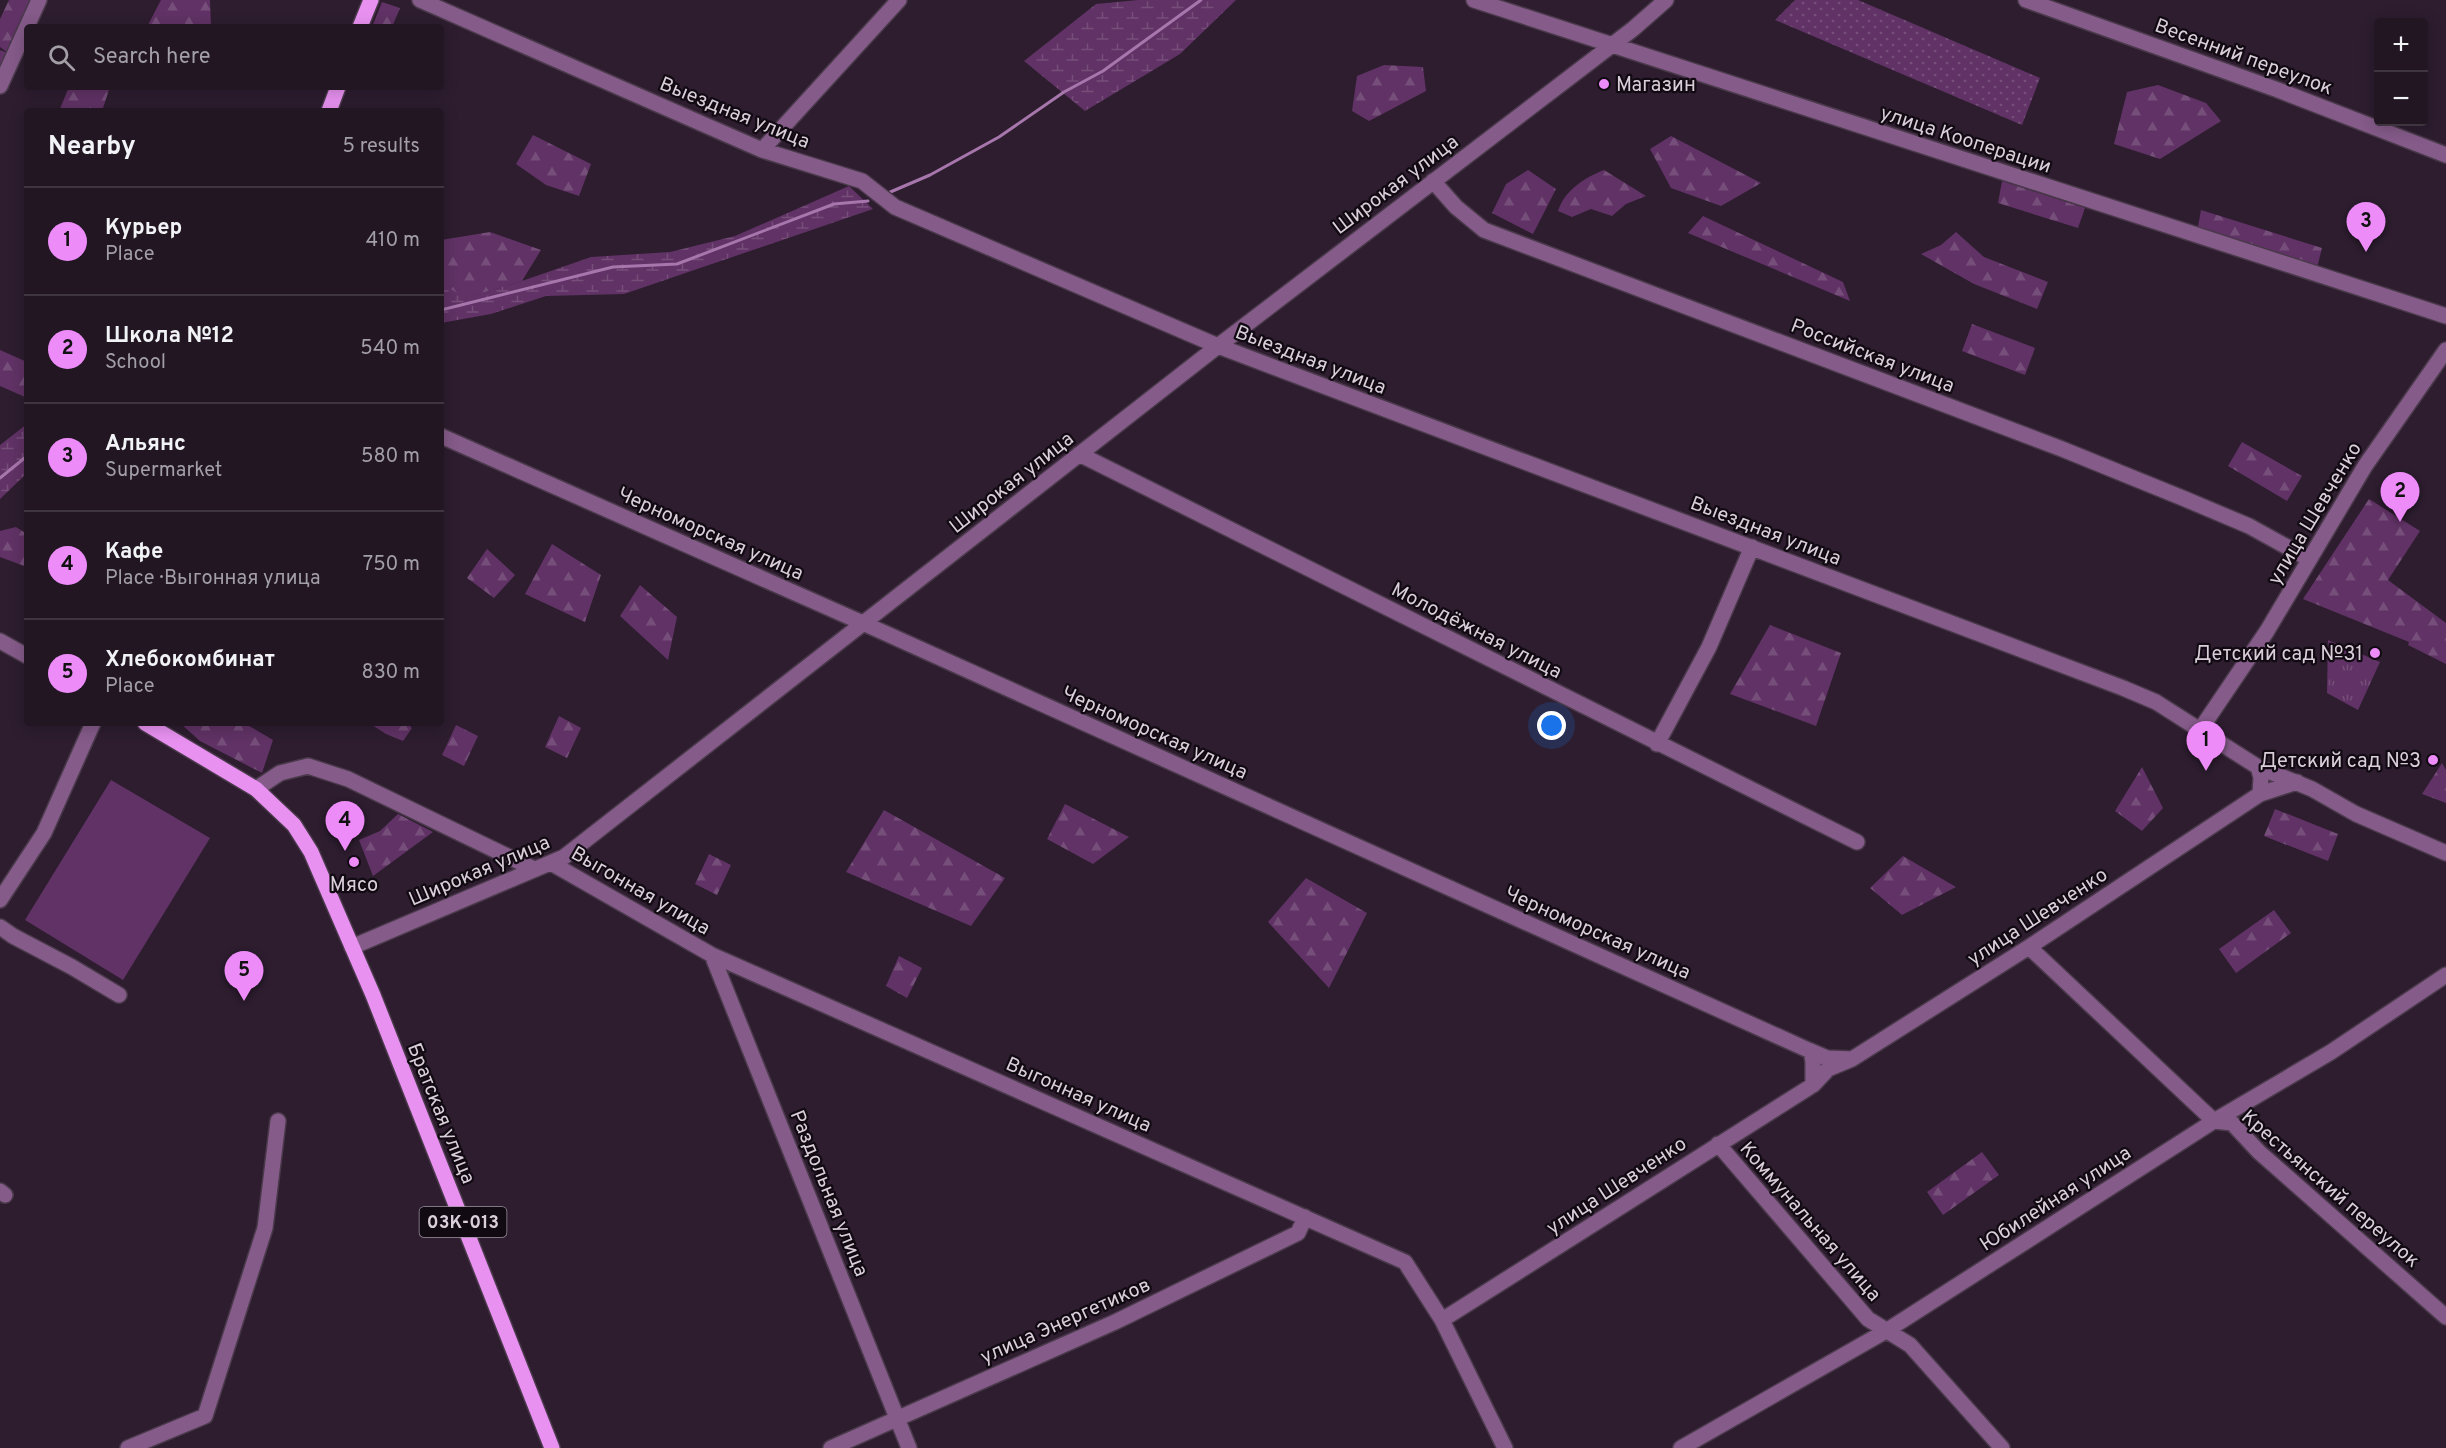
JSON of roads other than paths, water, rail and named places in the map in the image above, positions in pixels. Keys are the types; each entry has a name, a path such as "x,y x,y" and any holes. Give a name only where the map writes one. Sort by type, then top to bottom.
{"main road":[{"path":"361,24 370,0"},
{"path":"330,108 337,90"},
{"name":"03К-013","path":"150,726 256,789 294,825 311,852 352,947"},
{"name":"Братская улица","path":"352,947 552,1448"}],"street":[{"path":"28,24 39,0"},
{"name":"Выездная улица","path":"420,0 762,150 862,181 896,207 1218,346 2123,688 2156,702 2258,767 2297,782 2356,814 2446,853"},
{"path":"762,150 899,0"},
{"name":"улица Кооперации","path":"1474,0 2446,316"},
{"name":"Широкая улица","path":"352,947 564,857 1218,346 1611,46 1666,0"},
{"name":"Весенний переулок","path":"2026,0 2278,90 2446,155"},
{"path":"0,86 24,33"},
{"name":"Российская улица","path":"1433,181 1456,207 1484,230 2175,494 2249,526 2309,559"},
{"name":"улица Шевченко","path":"2200,730 2267,631 2365,466 2446,350"},
{"name":"Черноморская улица","path":"444,437 865,624 1810,1051 1827,1058 1852,1059"},
{"name":"Молодёжная улица","path":"1079,454 1857,842"},
{"path":"1657,744 1709,647 1752,547"},
{"path":"0,641 24,654"},
{"path":"0,900 44,833 92,726"},
{"path":"256,789 280,773 308,766 348,779 534,869"},
{"path":"2258,767 2261,777 2260,794"},
{"name":"улица Шевченко","path":"1442,1320 1813,1085 1827,1069 1852,1059 2029,947 2260,794 2297,782"},
{"name":"Выгонная улица","path":"551,863 712,955 1405,1262 1442,1320 1505,1448"},
{"path":"0,927 119,995"},
{"name":"Крестьянский переулок","path":"2029,947 2214,1121 2232,1123 2259,1152 2446,1317"},
{"name":"Раздольная улица","path":"712,955 909,1448"},
{"name":"Юбилейная улица","path":"1681,1448 1886,1331 2214,1121 2331,1052 2446,975"},
{"path":"1810,1051 1813,1062 1813,1085"},
{"path":"128,1448 206,1416 265,1228 278,1121"},
{"name":"Коммунальная улица","path":"1718,1144 1868,1319 1910,1344 2002,1448"},
{"name":"улица Энергетиков","path":"831,1448 1115,1322 1298,1233 1305,1217"}],"waterway":[{"path":"888,193 930,175 999,137 1064,92 1103,71 1201,0"},
{"path":"444,309 613,267 677,264 834,204 868,201"},
{"path":"0,478 24,458"}],"place":[{"name":"Магазин","path":"1604,84"},
{"name":"Альянс","path":"2366,252"},
{"name":"Школа №12","path":"2400,522"},
{"name":"Детский сад №31","path":"2375,653"},
{"name":"Детский сад №3","path":"2433,760"},
{"name":"Курьер","path":"2206,771"},
{"name":"Кафе","path":"345,851"},
{"name":"Мясо","path":"354,862"},
{"name":"Хлебокомбинат","path":"244,1001"}]}
